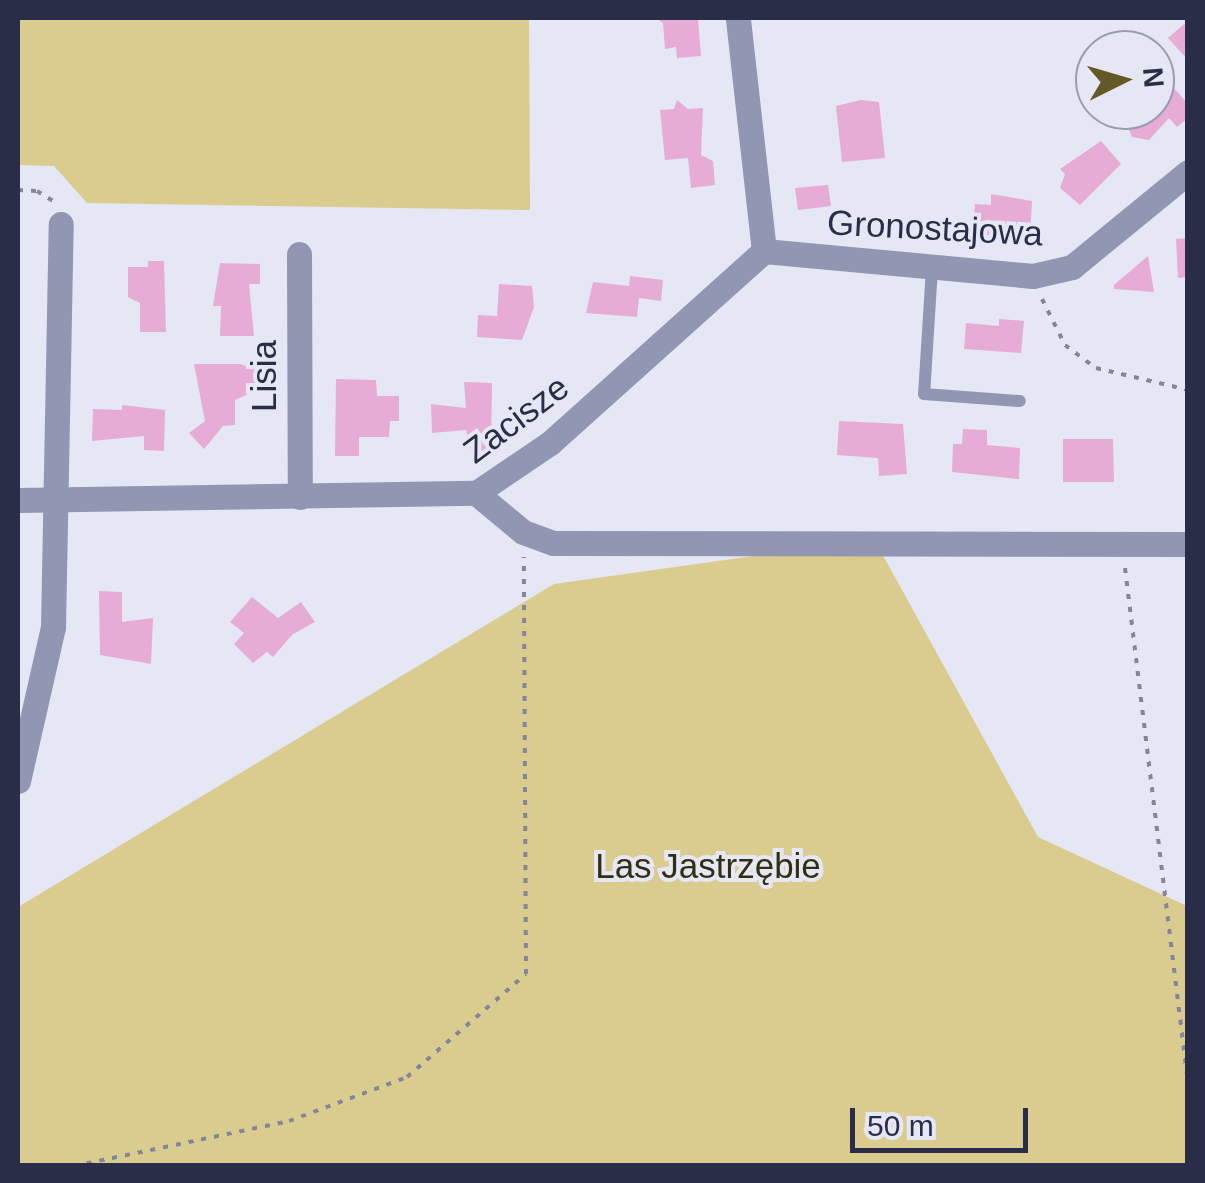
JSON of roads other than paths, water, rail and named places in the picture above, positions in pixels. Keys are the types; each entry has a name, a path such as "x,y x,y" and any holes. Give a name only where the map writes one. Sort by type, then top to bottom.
{"street":[{"path":"738,18 764,251"},
{"name":"Gronostajowa","path":"764,251 1033,276 1072,268 1188,172"},
{"path":"18,782 52,628 61,224"},
{"name":"Zacisze","path":"18,500 476,493 550,443 764,251"},
{"name":"Lisia","path":"299,254 300,497"},
{"path":"476,493 524,532 553,543 1188,544"}],"lane":[{"path":"932,268 924,394 1020,402"}],"park label":[{"name":"Las Jastrzębie","path":"708,866"}]}
